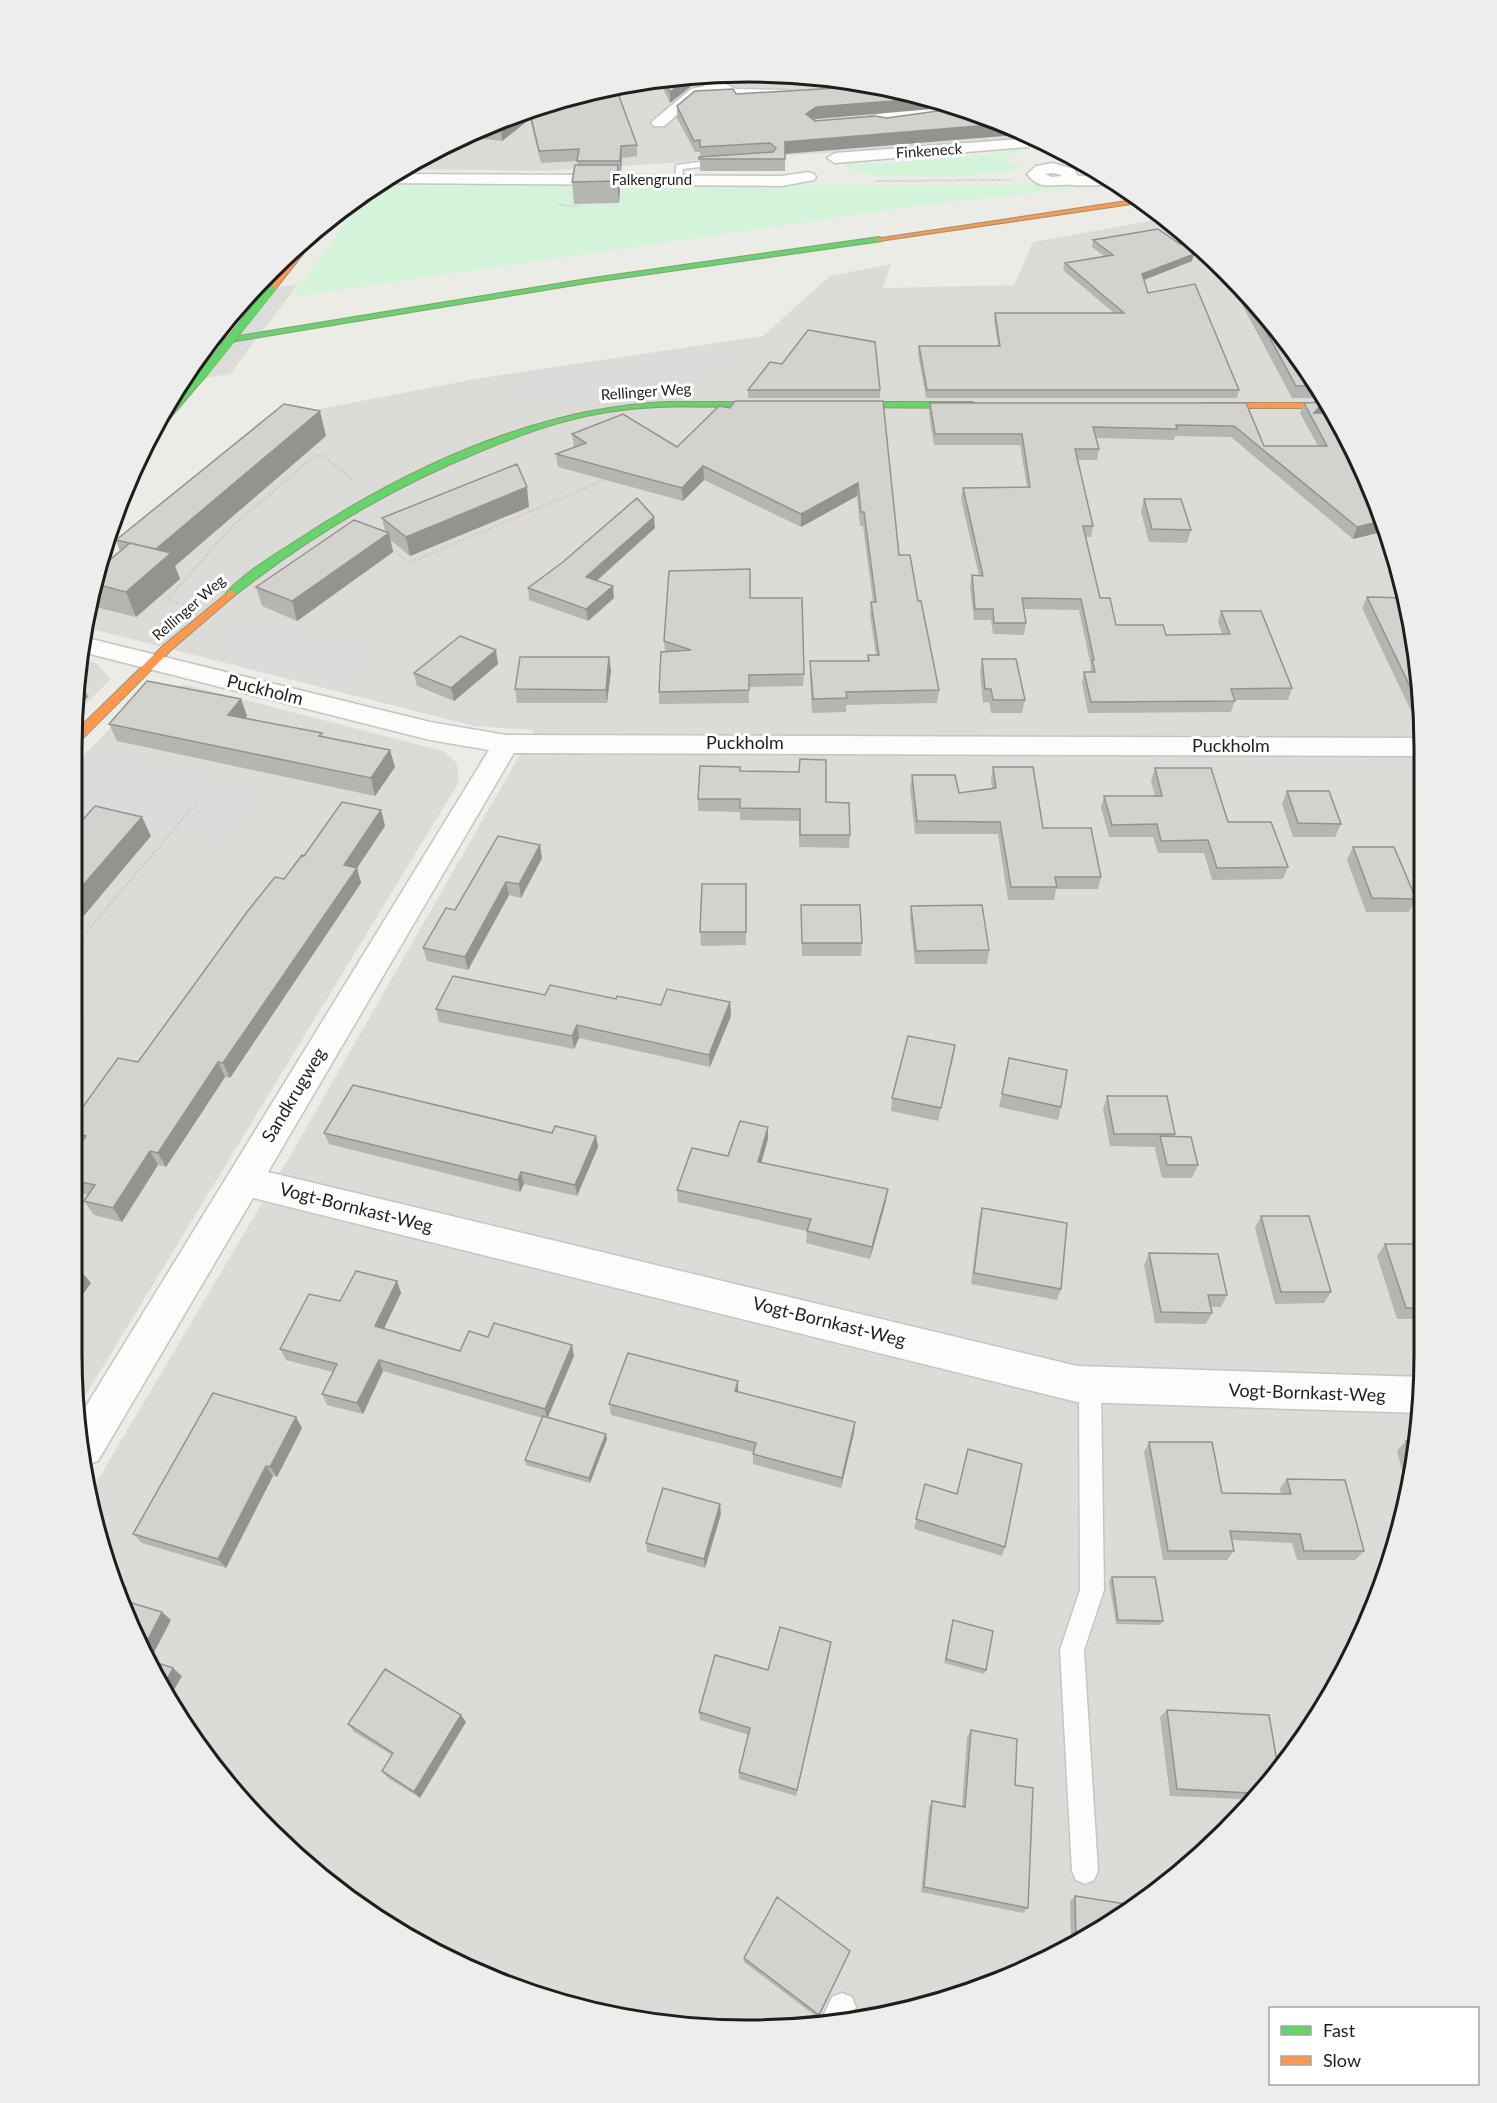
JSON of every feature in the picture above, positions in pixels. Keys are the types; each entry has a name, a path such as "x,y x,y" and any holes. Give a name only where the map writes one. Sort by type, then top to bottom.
{"main road":[{"path":"463,287 1115,193"},
{"path":"221,342 593,280 1130,203"},
{"path":"182,399 285,272"},
{"path":"235,325 267,319"},
{"name":"Rellinger Weg","path":"83,731 205,614 269,563 373,498 473,451 576,416 627,408 784,405"},
{"path":"828,405 989,405"},
{"path":"1185,406 1319,406"}],"street":[{"path":"717,83 747,95 796,94"},
{"path":"659,123 696,92 710,84"},
{"path":"855,122 874,120"},
{"name":"Finkeneck","path":"835,158 1024,142"},
{"name":"Finkeneck","path":"1026,144 1021,147 1031,152 1045,152"},
{"name":"Falkengrund","path":"404,179 782,181 808,177"},
{"path":"1068,179 1081,182 1095,180"},
{"name":"Puckholm","path":"91,646 430,731 506,744 1414,747"},
{"name":"Sandkrugweg","path":"88,1440 506,744"},
{"name":"Vogt-Bornkast-Weg","path":"243,1180 924,1345 1052,1379 1090,1386 1413,1395"}],"lane":[{"path":"679,180 679,167 694,163 729,162"},
{"path":"1084,1871 1072,1650 1092,1590 1090,1386"}],"path":[{"path":"205,614 168,599 232,526 316,455 324,456 373,498"},
{"path":"349,512 409,563 611,478 601,471"},
{"path":"82,937 197,802"}],"shaded area":[{"path":"748,82 792,84 878,95 963,118 1017,139 983,143 543,171 421,169 494,133 576,105 662,88 705,84"},
{"path":"1154,220 1188,248 1249,309 1302,378 1346,454 1364,494 1392,576 1409,662 1413,705 1414,1354 1409,1441 1392,1527 1364,1609 1346,1649 1302,1725 1277,1760 1249,1794 1188,1855 1154,1883 1082,1931 1043,1952 963,1985 921,1998 835,2015 792,2019 705,2019 619,2008 576,1998 494,1970 454,1952 378,1908 309,1855 248,1794 195,1725 151,1649 118,1569 95,1484 293,1151 534,730 474,726 93,629 105,576 111,557 261,431 309,411 481,378 763,336 830,276 891,264 883,288 1014,285 1033,242"},
{"path":"728,344 740,359 719,363 723,370 520,404 508,381"},
{"path":"234,619 378,654 346,689 229,660 240,649 210,641"},
{"path":"88,661 96,663 111,679 84,705"},
{"path":"187,685 443,751 457,763 459,782 84,1398 82,1354 82,757 143,696 165,686"},
{"path":"98,751 267,792 227,840 82,804 82,768"}],"green space":[{"path":"1018,148 1023,152 1004,157 1006,162 1022,169 967,176 878,177 847,168 841,159 876,164 1002,153"},
{"path":"1064,185 1068,189 917,206 291,297 354,212 393,186"}],"pier":[{"path":"298,284 230,374 194,379 220,343 267,290"}],"building":[{"path":"835,88 901,100 816,107 806,114 815,121 875,116 887,118 939,111 983,126 785,142 785,159 699,159 699,157 773,152 776,148 770,143 700,147 700,140 694,141 677,106 695,91 733,89 736,94"},
{"path":"619,95 637,145 621,146 620,161 577,161 579,149 539,151 531,119"},
{"path":"575,165 618,165 617,181 572,182"},
{"path":"1158,229 1183,244 1194,254 1142,274 1148,293 1195,284 1239,390 927,390 919,346 1000,346 995,313 1124,313 1065,263 1113,255 1093,240"},
{"path":"1264,327 1307,386 1296,386"},
{"path":"808,330 875,342 880,390 748,390 770,362 782,364"},
{"path":"735,401 883,401 899,555 910,555 918,601 921,601 939,690 846,692 847,698 813,699 810,661 869,661 868,655 879,655 871,602 876,602 858,483 801,514 703,466 682,488 556,454 586,443 572,434 623,414 677,447 719,406 730,408"},
{"path":"1317,402 1320,407 1314,413 1323,413 1325,416 1346,454 1375,523 1357,527 1234,426 1176,425 1177,429 1093,427 1099,449 1075,449 1093,526 1083,526 1100,598 1110,598 1116,625 1163,625 1166,635 1230,634 1221,611 1261,611 1292,688 1231,689 1235,701 1091,702 1084,672 1095,672 1092,660 1094,660 1081,599 1022,598 1026,623 994,623 993,609 975,609 972,575 983,576 963,488 1030,487 1022,434 935,434 930,403 1246,403 1264,446 1327,446 1304,403"},
{"path":"284,404 320,411 156,549 116,540"},
{"path":"517,464 527,487 406,537 382,518"},
{"path":"637,498 654,517 586,577 613,586 586,609 528,588 563,562"},
{"path":"1144,499 1181,499 1191,530 1152,529"},
{"path":"354,520 389,533 292,601 256,587"},
{"path":"130,543 171,553 126,592 103,586 110,560"},
{"path":"750,569 750,598 802,598 804,674 749,675 749,690 659,692 661,652 691,650 664,641 669,571"},
{"path":"1367,597 1397,598 1412,690"},
{"path":"460,636 496,650 451,688 414,673"},
{"path":"520,657 609,657 606,690 515,689"},
{"path":"982,659 1016,659 1025,700 993,700 991,689 985,689"},
{"path":"147,681 241,699 228,715 322,733 319,736 390,750 371,778 109,724"},
{"path":"800,759 826,760 826,802 849,803 850,835 800,835 800,809 740,808 740,799 698,799 700,766 740,767 740,771 799,772"},
{"path":"993,767 1033,767 1043,828 1091,828 1101,877 1055,877 1057,887 1011,887 1000,822 917,821 912,775 955,775 959,793 996,788"},
{"path":"1155,768 1211,768 1228,822 1271,822 1288,867 1217,868 1208,840 1161,841 1157,824 1112,825 1104,796 1162,796"},
{"path":"1287,791 1329,791 1341,824 1298,823"},
{"path":"342,802 381,810 344,865 357,868 223,1063 218,1062 158,1153 150,1151 113,1208 84,1201 95,1185 82,1182 82,1142 86,1136 82,1135 82,1108 118,1058 138,1062 275,877 284,879 302,855 304,856"},
{"path":"95,806 142,817 82,886 82,821"},
{"path":"498,836 540,845 519,884 506,882 465,957 423,948 446,908 455,910"},
{"path":"1353,847 1394,847 1414,899 1372,898"},
{"path":"702,884 746,884 746,932 700,932"},
{"path":"801,905 860,905 862,943 802,943"},
{"path":"982,905 989,950 916,951 911,906"},
{"path":"453,976 545,995 550,985 616,999 617,996 661,1005 667,989 730,1002 709,1055 577,1025 572,1036 436,1009"},
{"path":"908,1036 955,1045 941,1108 892,1098"},
{"path":"1009,1058 1067,1070 1061,1107 1002,1094"},
{"path":"353,1085 552,1133 555,1126 596,1136 575,1185 521,1172 518,1180 324,1133"},
{"path":"1107,1096 1167,1096 1175,1134 1114,1134"},
{"path":"740,1121 768,1127 758,1162 888,1189 872,1247 807,1231 811,1219 677,1190 692,1148 728,1156"},
{"path":"1160,1136 1191,1137 1198,1165 1167,1165"},
{"path":"982,1208 1067,1223 1061,1289 974,1273"},
{"path":"1261,1216 1309,1216 1331,1292 1281,1292"},
{"path":"1385,1244 1414,1244 1414,1308 1406,1308"},
{"path":"1149,1253 1218,1254 1227,1295 1208,1295 1212,1313 1161,1312"},
{"path":"356,1271 397,1281 375,1326 460,1351 469,1331 488,1337 494,1323 572,1345 545,1409 379,1360 357,1403 322,1394 337,1364 280,1349 309,1294 340,1301"},
{"path":"628,1353 738,1381 735,1391 855,1422 842,1478 753,1454 756,1443 609,1404"},
{"path":"213,1393 296,1417 270,1467 266,1466 218,1559 133,1534"},
{"path":"543,1416 606,1434 589,1478 525,1460"},
{"path":"1149,1442 1212,1442 1222,1493 1291,1494 1287,1479 1345,1480 1364,1551 1304,1551 1300,1534 1230,1531 1234,1551 1168,1551"},
{"path":"968,1449 1022,1464 1005,1547 916,1519 925,1484 957,1494"},
{"path":"663,1488 720,1504 704,1559 646,1543"},
{"path":"1112,1577 1155,1577 1163,1621 1118,1620"},
{"path":"131,1603 162,1612 147,1641"},
{"path":"953,1620 993,1631 986,1670 946,1659"},
{"path":"780,1627 831,1642 797,1790 739,1772 750,1728 699,1712 715,1655 768,1670"},
{"path":"159,1663 173,1668 167,1679"},
{"path":"385,1669 461,1715 414,1792 382,1771 393,1753 348,1724"},
{"path":"1167,1710 1269,1715 1277,1760 1249,1794 1177,1789"},
{"path":"971,1730 1017,1739 1015,1785 1033,1788 1028,1908 924,1887 932,1801 965,1807"},
{"path":"1075,1896 1125,1904 1119,1908 1076,1934"},
{"path":"777,1897 850,1951 819,2015 744,1958"}],"traffic: fast":[{"path":"221,342 593,280 879,239"},
{"path":"200,378 271,289"},
{"path":"182,399 200,378"},
{"path":"231,593 283,554 365,503 452,460 526,430 583,414 624,407 689,404 775,405"},
{"path":"839,405 973,405"}],"traffic: slow":[{"path":"879,239 1130,203"},
{"path":"271,289 285,272"},
{"path":"1202,406 1319,406"},
{"path":"83,731 168,647 231,593"}]}
